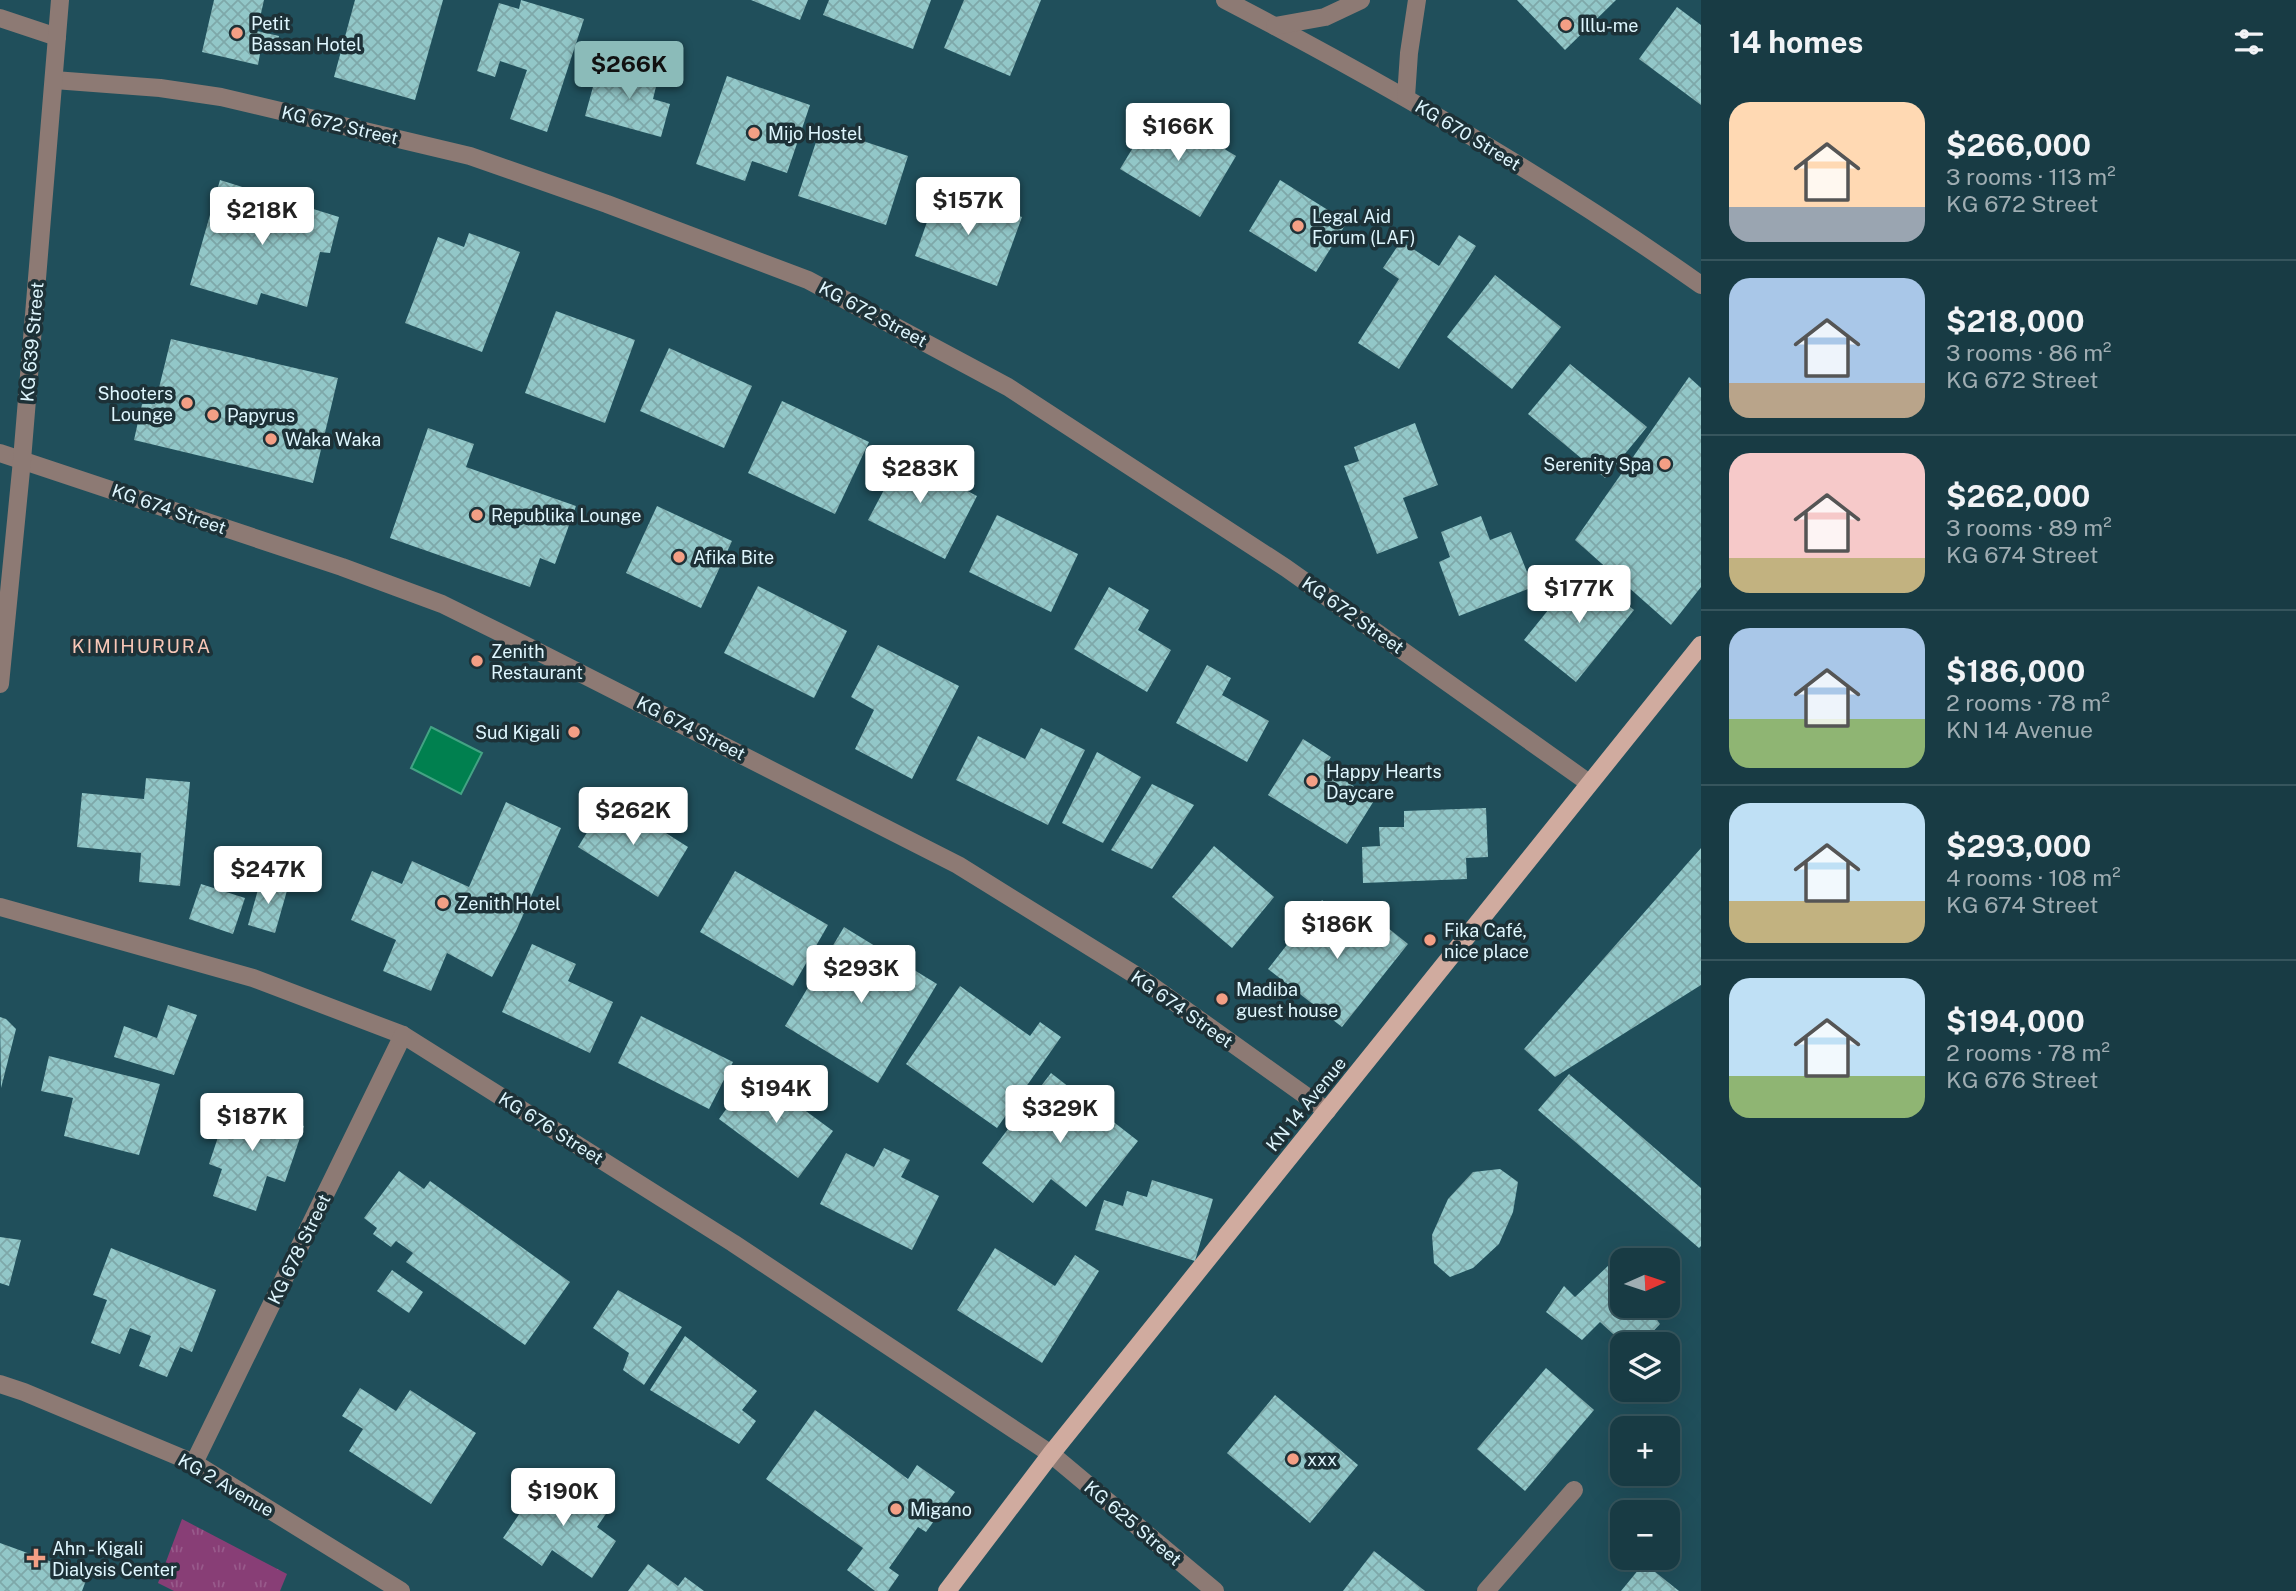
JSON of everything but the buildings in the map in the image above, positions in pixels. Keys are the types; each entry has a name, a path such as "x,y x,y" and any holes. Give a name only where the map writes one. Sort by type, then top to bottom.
{"main road":[{"name":"KN 14 Avenue","path":"947,1591 1051,1454 1701,645"}],"street":[{"name":"KG 639 Street","path":"0,684 22,460 60,0"},
{"name":"KG 670 Street","path":"1225,0 1406,97 1569,196 1701,285"},
{"path":"1275,26 1325,17 1361,0"},
{"path":"1406,97 1417,0"},
{"path":"0,18 57,37"},
{"name":"KG 672 Street","path":"54,80 160,88 221,97 470,156 607,204 808,280 1008,387 1286,568 1589,783"},
{"name":"KG 674 Street","path":"0,453 354,571 442,604 519,642 958,865 1145,981 1327,1111"},
{"name":"KG 676 Street","path":"0,907 253,978 403,1035 733,1243 1051,1454"},
{"name":"KG 678 Street","path":"194,1463 403,1035"},
{"name":"KG 2 Avenue","path":"0,1384 194,1463 401,1591"},
{"name":"KG 625 Street","path":"1051,1454 1215,1591"},
{"path":"1486,1591 1574,1490"}],"green space":[{"path":"182,1519 287,1574 280,1591 174,1591 158,1583"}],"shaded area":[{"path":"431,727 482,753 461,794 411,768"}],"place":[{"name":"Illu-me","path":"1566,25"},
{"name":"Petit Bassan Hotel","path":"237,33"},
{"name":"Mijo Hostel","path":"754,133"},
{"name":"Legal Aid Forum (LAF)","path":"1298,226"},
{"name":"Shooters Lounge","path":"187,403"},
{"name":"Papyrus","path":"213,415"},
{"name":"Waka Waka","path":"271,439"},
{"name":"Serenity Spa","path":"1665,464"},
{"name":"Republika Lounge","path":"477,515"},
{"name":"Afika Bite","path":"679,557"},
{"name":"Zenith Restaurant","path":"477,661"},
{"name":"Sud Kigali","path":"574,732"},
{"name":"Happy Hearts Daycare","path":"1312,781"},
{"name":"Zenith Hotel","path":"443,903"},
{"name":"Fika Café, nice place","path":"1430,940"},
{"name":"Madiba guest house","path":"1222,999"},
{"name":"xxx","path":"1293,1459"},
{"name":"Migano","path":"896,1509"},
{"name":"Ahn - Kigali Dialysis Center","path":"36,1558"}],"district":[{"name":"KIMIHURURA","path":"142,646"}]}
